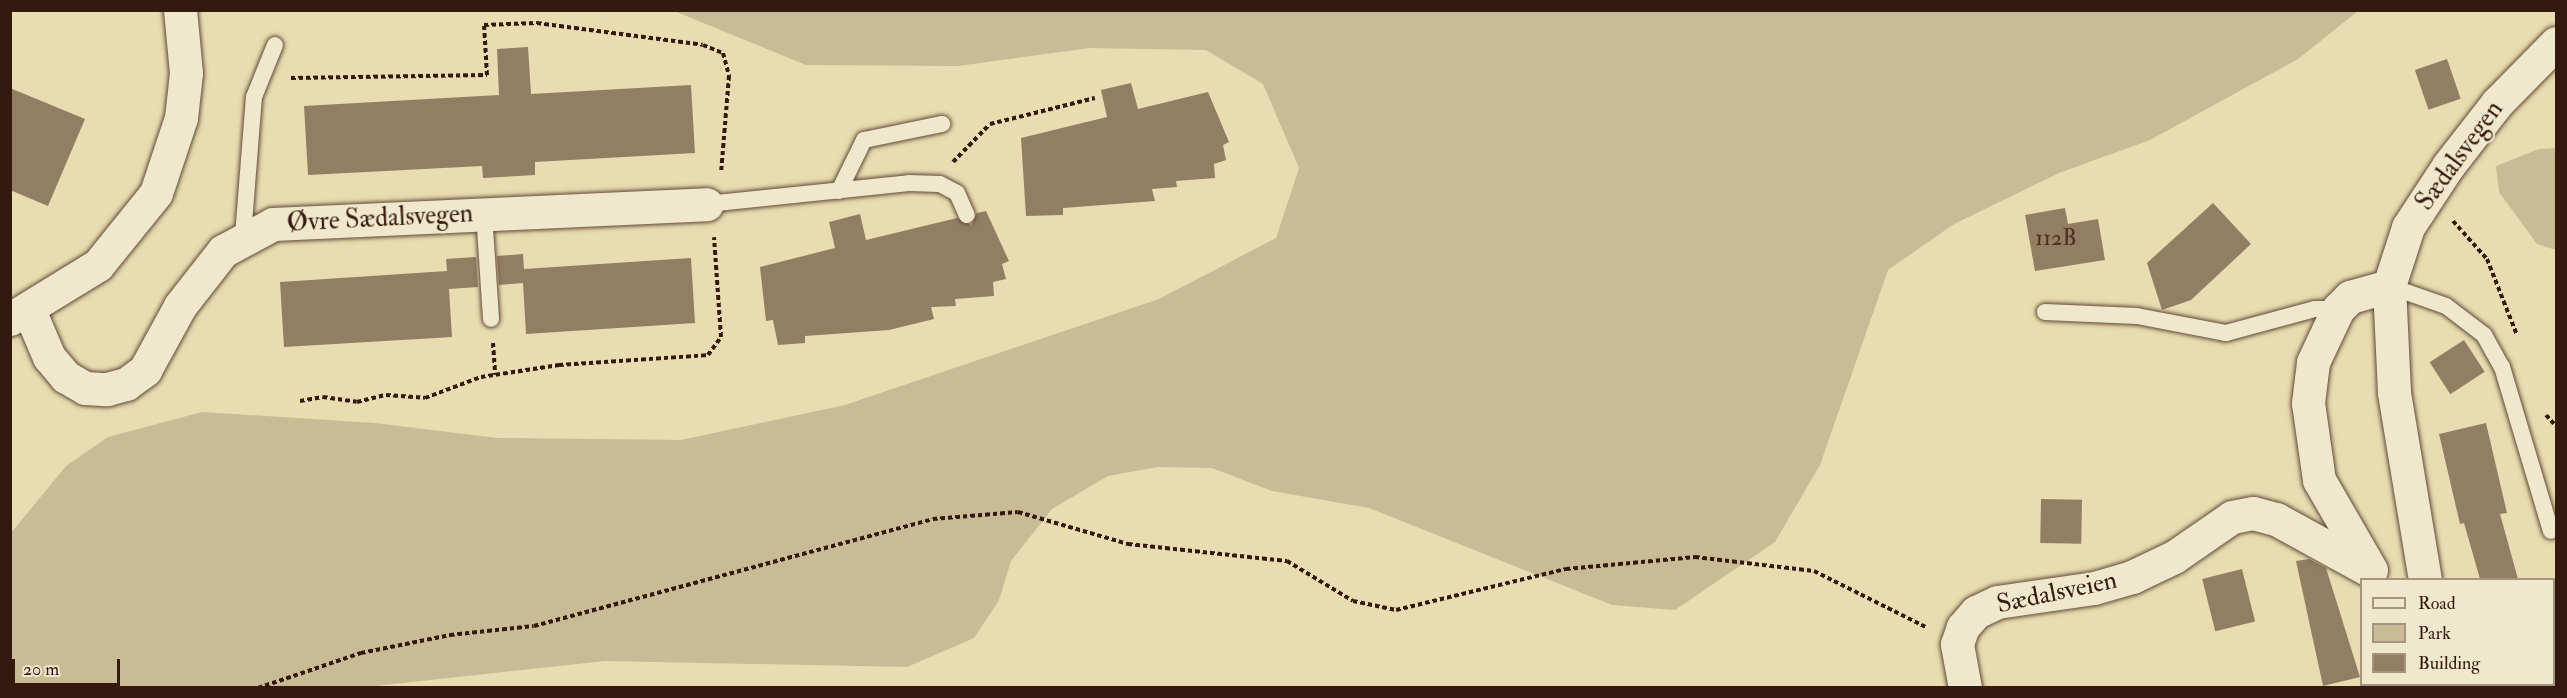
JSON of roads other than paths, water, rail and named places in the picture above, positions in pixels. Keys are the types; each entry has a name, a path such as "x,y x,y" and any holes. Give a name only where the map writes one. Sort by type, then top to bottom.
{"street":[{"name":"Øvre Sædalsvegen","path":"180,10 186,73 181,118 156,193 98,265 20,315 66,377 85,388 126,384 145,370 159,351 201,275 243,236 273,224 308,220 484,213 714,195"},
{"name":"Sædalsvegen","path":"2425,578 2394,392 2389,286 2408,227 2497,103 2556,43"},
{"path":"2378,574 2319,480 2312,452 2308,403 2313,362 2338,309 2350,297 2389,286"},
{"name":"Sædalsveien","path":"1965,687 1957,644 1963,627 1976,612 1997,602 2094,588 2132,577 2174,558 2232,517 2253,513 2276,519 2378,574"}],"lane":[{"path":"243,236 254,97 275,45"},
{"path":"839,191 864,140 942,124"},
{"path":"714,195 839,191 909,183 940,184 957,193 967,215"},
{"path":"484,213 491,319"},
{"path":"2389,286 2446,306 2484,335 2502,367 2551,531"},
{"path":"2045,312 2137,316 2226,333 2315,309 2338,309"}]}
